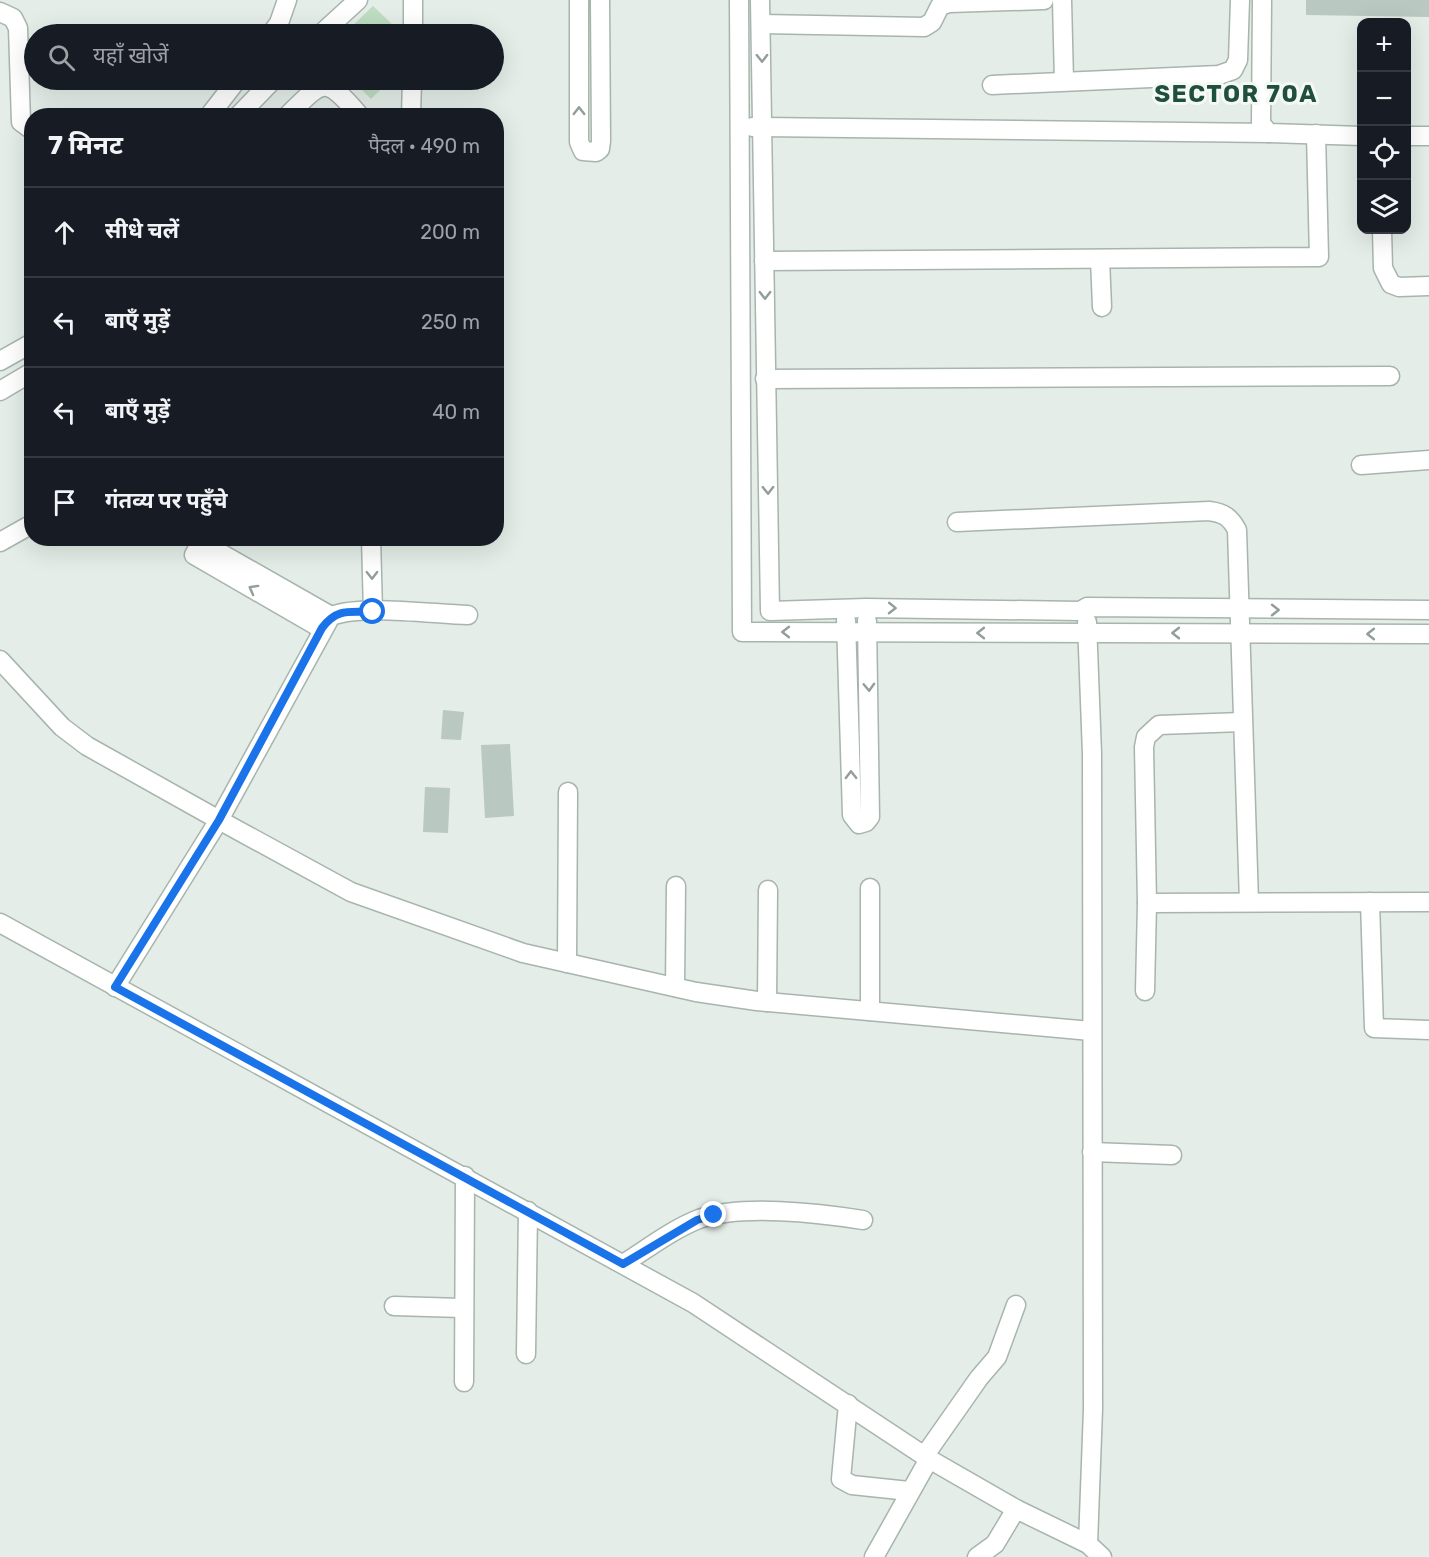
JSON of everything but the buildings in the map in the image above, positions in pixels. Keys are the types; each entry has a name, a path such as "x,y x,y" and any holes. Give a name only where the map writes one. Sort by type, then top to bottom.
{"street":[{"path":"278,24 287,0"},
{"path":"332,24 358,0"},
{"path":"412,24 413,0"},
{"path":"579,0 579,142 583,151 588,153 600,149 601,141 600,0"},
{"path":"740,0 742,632 1429,634"},
{"path":"760,0 770,611 845,608 1080,611 1087,607 1429,610"},
{"path":"761,24 924,27 932,22 940,6 949,3 1044,0"},
{"path":"1062,0 1064,81"},
{"path":"992,85 1219,75 1233,70 1239,60 1240,0"},
{"path":"1262,0 1261,124 1269,133"},
{"path":"0,12 13,18 18,28 18,108 21,122 24,124"},
{"path":"215,108 229,90"},
{"path":"246,108 263,90"},
{"path":"295,108 314,90"},
{"path":"336,90 353,108"},
{"path":"411,108 412,90"},
{"path":"740,127 1357,136"},
{"path":"764,261 1319,257 1316,134"},
{"path":"1411,136 1429,136"},
{"path":"1382,234 1383,268 1391,284 1400,287 1429,286"},
{"path":"1100,259 1101,307"},
{"path":"0,362 24,347"},
{"path":"765,379 1390,376"},
{"path":"0,391 24,377"},
{"path":"1361,465 1429,460"},
{"path":"957,522 1217,512 1227,515 1237,530 1242,610 1242,722 1249,902"},
{"path":"0,542 24,528"},
{"path":"199,546 194,555 327,622"},
{"path":"207,546 327,622"},
{"path":"371,546 373,612"},
{"path":"1087,607 1092,754 1093,1409 1088,1544"},
{"path":"845,608 852,815 859,824 866,822 870,816 866,608"},
{"path":"115,987 219,820 327,622 341,612 468,615"},
{"path":"0,660 62,727 87,746 219,820 351,892 523,953 675,987 767,1002 1091,1031"},
{"path":"1145,991 1147,903 1144,747 1146,737 1159,725 1242,722"},
{"path":"567,963 568,792"},
{"path":"675,886 675,987"},
{"path":"870,888 870,1011"},
{"path":"767,1002 768,890"},
{"path":"1370,902 1374,1028 1429,1030"},
{"path":"1147,903 1429,902"},
{"path":"0,923 693,1303 927,1457 1016,1509 1088,1544 1102,1557"},
{"path":"1092,1152 1172,1155"},
{"path":"464,1382 462,1308 465,1176"},
{"path":"526,1354 528,1211"},
{"path":"623,1264 697,1220 714,1215 734,1212 808,1213 863,1220"},
{"path":"874,1557 927,1457 979,1378 998,1357 1016,1305"},
{"path":"394,1306 462,1308"},
{"path":"848,1404 841,1479 852,1485 909,1491"},
{"path":"977,1557 995,1544 1016,1509"}],"green space":[{"path":"373,6 392,24 354,24"},
{"path":"362,90 380,90 371,99"}],"district":[{"name":"SECTOR 70A","path":"1236,94"}],"route":[{"path":"373,612 341,612 331,616 322,628 219,820 115,987 623,1264 697,1220 714,1215"}]}
